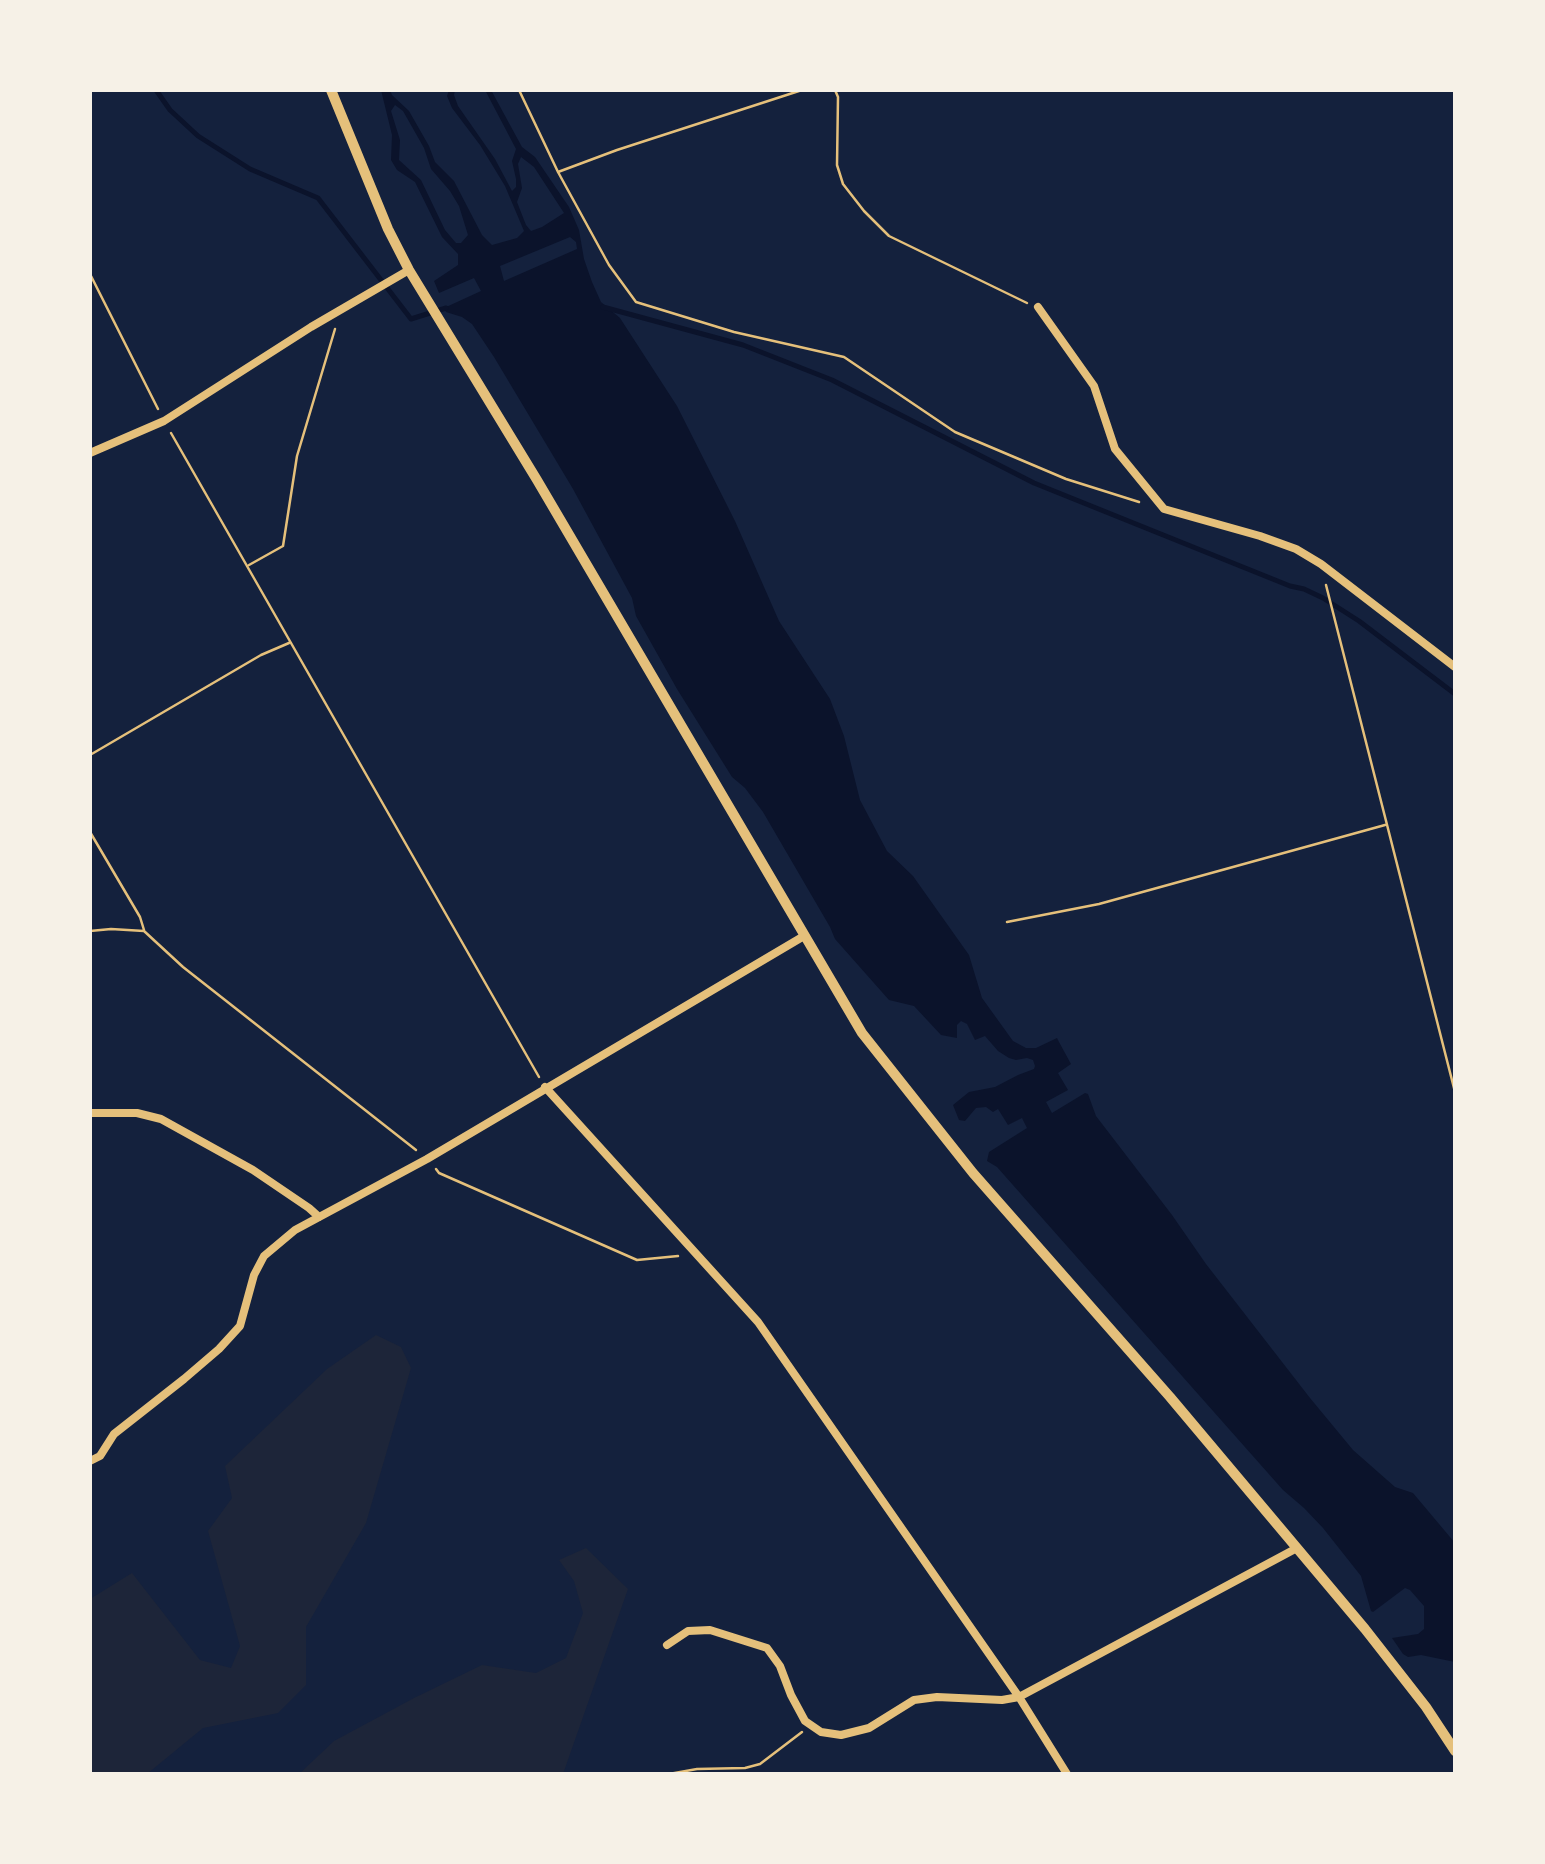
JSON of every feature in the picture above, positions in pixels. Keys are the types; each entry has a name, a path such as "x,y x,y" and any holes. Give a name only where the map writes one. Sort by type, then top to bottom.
{"street":[{"path":"332,90 388,230 410,270 862,1033 973,1173 1170,1397 1365,1629 1455,1751"},
{"path":"90,452 164,421 410,270"},
{"path":"1038,307 1094,386 1115,449 1164,510 1296,550 1321,564 1455,667"},
{"path":"90,1462 100,1456 114,1434 219,1349 240,1326 254,1275 264,1256 295,1230 428,1159 804,936"},
{"path":"545,1088 758,1322 1020,1697 1067,1774"},
{"path":"90,1113 137,1113 161,1119 254,1170 319,1218"},
{"path":"667,1645 688,1632 710,1630 767,1648 806,1721 821,1732 841,1735 869,1728 914,1700 1020,1697 1297,1548"}],"path":[{"path":"519,90 558,172 609,264 636,302 734,332 844,358 955,432 1066,479 1164,510"},
{"path":"558,172 802,90"},
{"path":"835,90 837,165 843,184 864,211 889,236 1038,307"},
{"path":"90,274 164,421 545,1088"},
{"path":"247,566 283,546 296,456 335,330 335,313"},
{"path":"1321,564 1455,1092"},
{"path":"90,755 260,655 290,642"},
{"path":"1006,922 1099,904 1387,825"},
{"path":"90,832 140,917 144,931 183,967 428,1159 439,1172 638,1260 673,1258 693,1251"},
{"path":"90,932 144,931"},
{"path":"668,1774 760,1764 810,1724"}],"shaded area":[{"path":"381,90 390,90 409,111 435,162 454,181 482,235 492,245 517,238 524,231 505,186 447,96 449,90 455,90 458,106 512,191 516,187 512,161 516,149 485,90 491,90 522,147 535,157 569,207 601,302 620,318 677,406 735,521 779,621 830,699 860,800 887,851 913,876 969,955 982,998 1013,1041 1036,1048 1057,1038 1071,1064 1058,1073 1068,1090 1046,1102 1052,1113 1088,1094 1096,1116 1310,1398 1353,1450 1395,1487 1413,1493 1455,1543 1455,1662 1403,1654 1392,1638 1418,1634 1424,1629 1424,1606 1405,1588 1371,1611 1361,1576 1323,1528 1283,1490 997,1167 987,1161 989,1152 1027,1128 1022,1118 1008,1125 998,1109 993,1112 986,1107 976,1108 965,1121 959,1120 953,1105 969,1092 995,1087 1034,1069 1033,1060 1009,1058 985,1036 975,1040 967,1024 961,1021 957,1038 941,1035 914,1006 889,1000 835,939 763,812 732,777 677,689 573,489 494,357 472,324 446,312 444,308 481,291 474,278 439,293 434,281 458,265 458,254 442,237 415,182 397,170 391,160 392,135","holes":["395,105 403,111 424,148 431,169 459,206 468,235 461,243 456,243 445,230 421,180 399,160 400,140 391,111","521,157 534,167 564,213 531,231 517,202 522,188 518,164","570,237 576,242 577,249 504,281 500,266"]},
{"path":"376,1335 401,1347 411,1368 366,1523 306,1627 306,1685 278,1713 203,1728 147,1774 90,1774 90,1599 132,1573 200,1660 231,1668 240,1646 208,1531 232,1498 225,1466 327,1369"},
{"path":"586,1548 628,1589 563,1774 299,1774 334,1741 482,1665 536,1673 566,1658 583,1613 574,1581 559,1560"}],"waterway":[{"path":"156,90 170,110 198,136 250,169 318,198 411,319 446,308"},
{"path":"603,307 743,345 832,380 1034,483 1304,589 1359,621 1455,694"}]}
